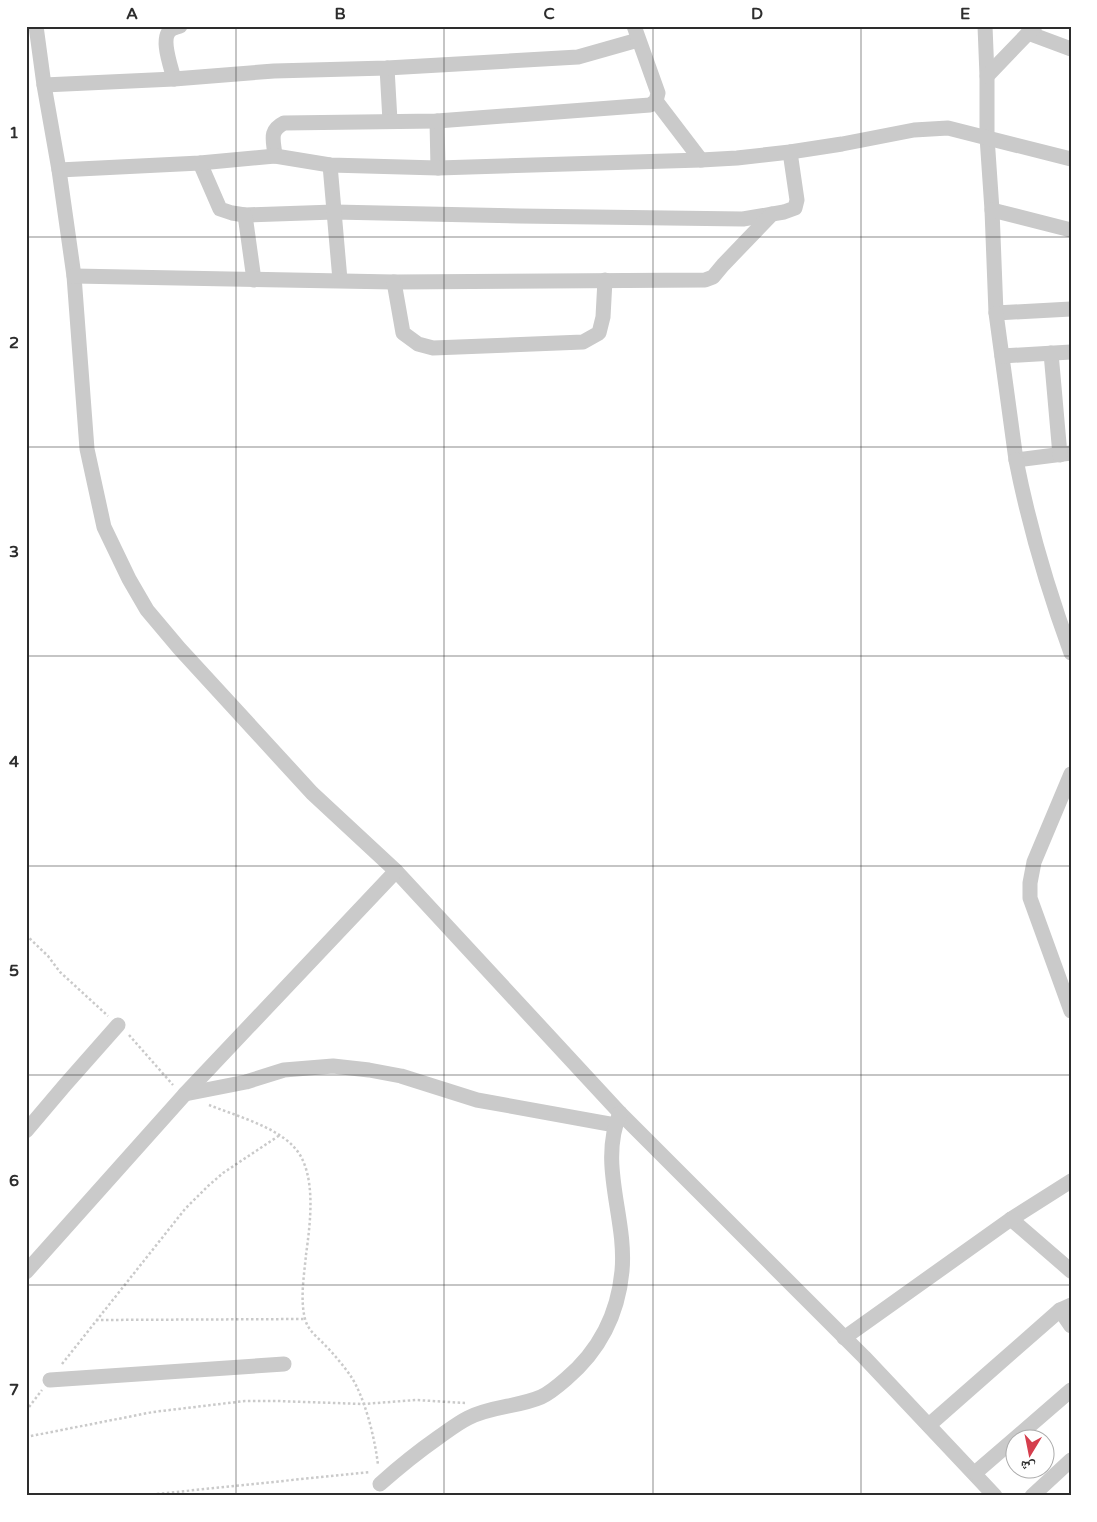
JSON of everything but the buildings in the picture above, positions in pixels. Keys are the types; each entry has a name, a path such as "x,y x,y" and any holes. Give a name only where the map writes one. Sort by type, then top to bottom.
{"street":[{"path":"36,26 74,276 87,450 104,527 129,579 148,610 179,648 312,793 396,871 618,1119 844,1338 995,1496"},
{"path":"174,79 165,40 172,28 180,26"},
{"path":"986,26 987,137 996,313 1016,460 1026,508 1054,608 1071,652"},
{"path":"987,76 1032,30 1071,49"},
{"path":"44,85 174,79 274,71 387,68 578,57 636,33 658,93 656,101 650,105 438,121 284,123 276,127 273,132 275,156"},
{"path":"387,68 390,121"},
{"path":"656,101 701,160"},
{"path":"438,121 438,168"},
{"path":"59,170 200,163 275,156 330,165 438,168 701,160 790,152 930,128 948,128 1071,159"},
{"path":"200,163 220,208 232,214 334,212 743,219 795,208 797,200 790,152"},
{"path":"330,165 340,280"},
{"path":"992,210 1071,230"},
{"path":"74,276 394,282 705,280 713,277 772,214"},
{"path":"244,215 254,280"},
{"path":"394,282 403,333 418,344 433,348 583,342 599,333 603,317 605,280"},
{"path":"996,313 1071,309"},
{"path":"1002,356 1071,352"},
{"path":"1016,460 1066,454 1051,353"},
{"path":"1071,774 1034,862 1030,882 1030,898 1071,1011"},
{"path":"26,1272 184,1094 396,871"},
{"path":"26,1131 118,1025"},
{"path":"184,1094 246,1082 284,1070 333,1066 402,1076 477,1100 618,1119"},
{"path":"380,1484 423,1448 469,1417 543,1396 577,1370 598,1344 612,1318 619,1295 622,1269 621,1228 616,1207 611,1158 618,1119"},
{"path":"844,1338 1011,1218 1071,1181"},
{"path":"1011,1218 1071,1271"},
{"path":"929,1425 1065,1307 1071,1326"},
{"path":"50,1380 284,1364"},
{"path":"975,1473 1071,1390"},
{"path":"1032,1496 1071,1460"}],"path":[{"path":"26,935 48,956 60,972 134,1039 167,1080 184,1094"},
{"path":"137,1496 379,1471 373,1436 363,1404 351,1377 315,1336 306,1320 303,1290 309,1226 309,1184 301,1157 293,1146 280,1135 208,1104"},
{"path":"26,1411 96,1320 191,1203 223,1173 280,1135"},
{"path":"96,1320 306,1320"},
{"path":"26,1437 152,1412 220,1404 277,1400 363,1404 416,1400 467,1403"}]}
